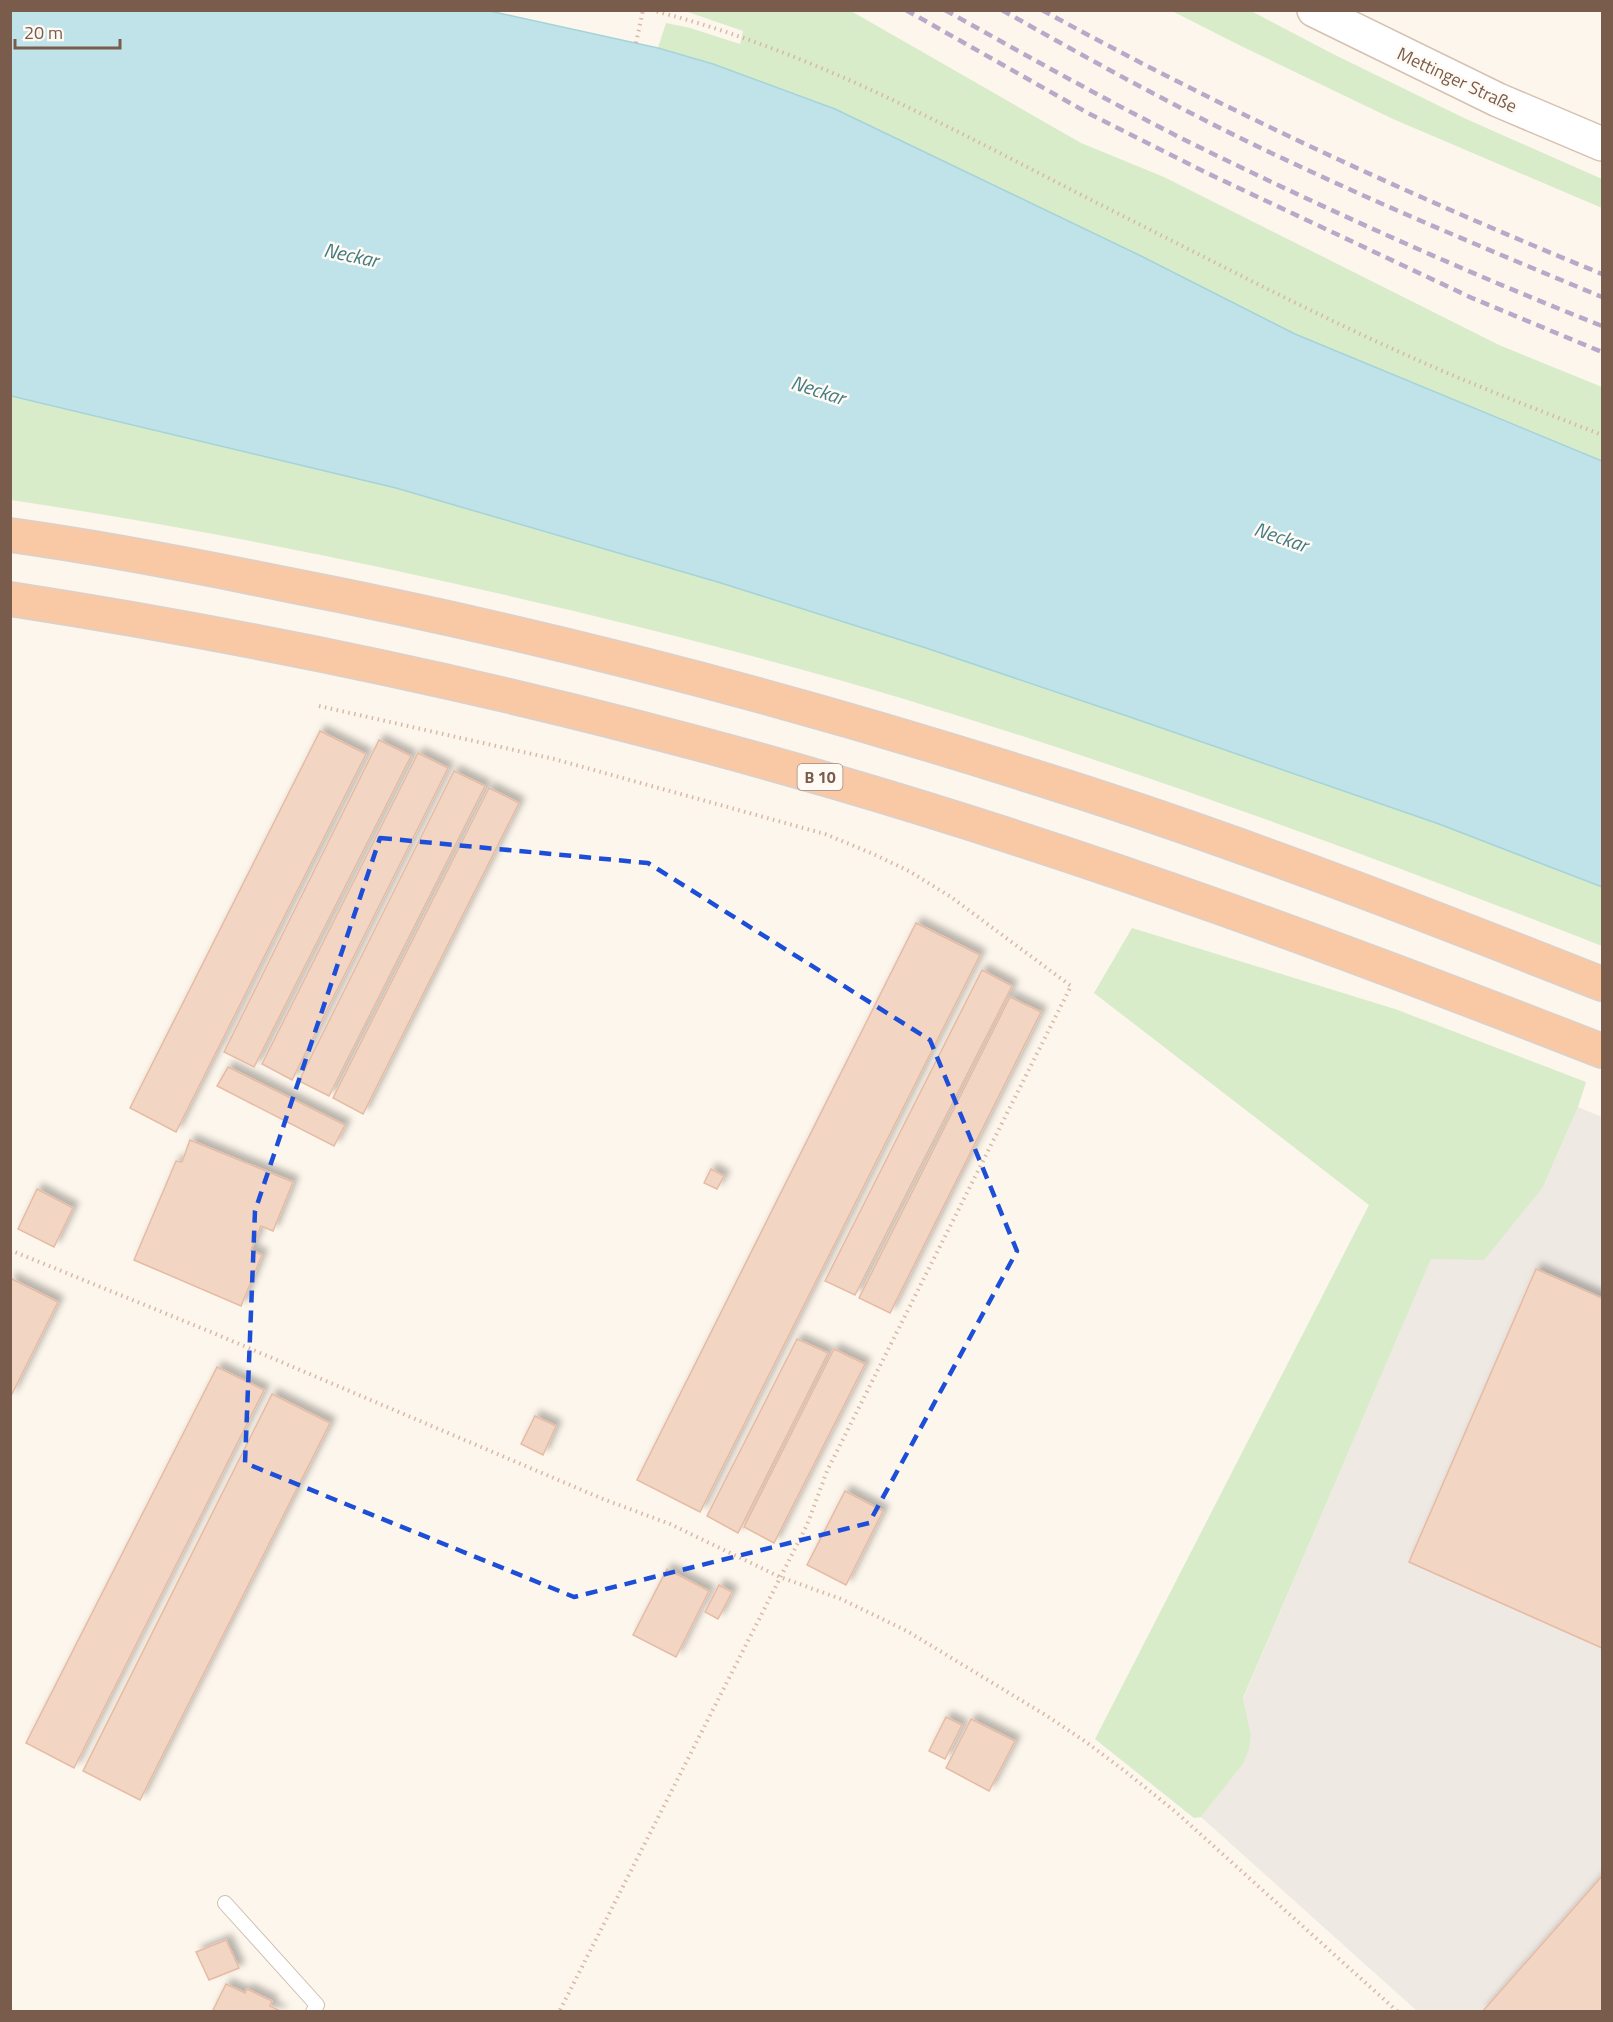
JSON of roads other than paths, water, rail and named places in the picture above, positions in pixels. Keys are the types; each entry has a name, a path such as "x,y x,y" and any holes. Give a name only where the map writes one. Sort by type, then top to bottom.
{"highway":[{"path":"10,535 177,563 408,608 750,692 1064,786 1219,839 1375,896 1602,984"},
{"name":"B 10","path":"10,599 211,633 382,667 609,720 834,781 1129,874 1415,978 1602,1051"}],"main road":[{"name":"Mettinger Straße","path":"1314,10 1498,100 1602,144"}],"lane":[{"path":"225,1903 317,2005 314,2012"}],"water":[{"name":"Neckar","path":"11,10 490,11 658,48 713,64 835,109 1141,256 1295,334 1602,461 1602,887 1439,824 1127,716 926,648 721,583 396,488 11,396"}],"railway":[{"path":"906,10 1086,112 1209,174 1472,298 1602,352"},
{"path":"945,10 1130,112 1243,169 1447,262 1602,326"},
{"path":"1002,10 1223,130 1412,217 1602,297"},
{"path":"1042,10 1249,117 1389,183 1602,274"}]}
